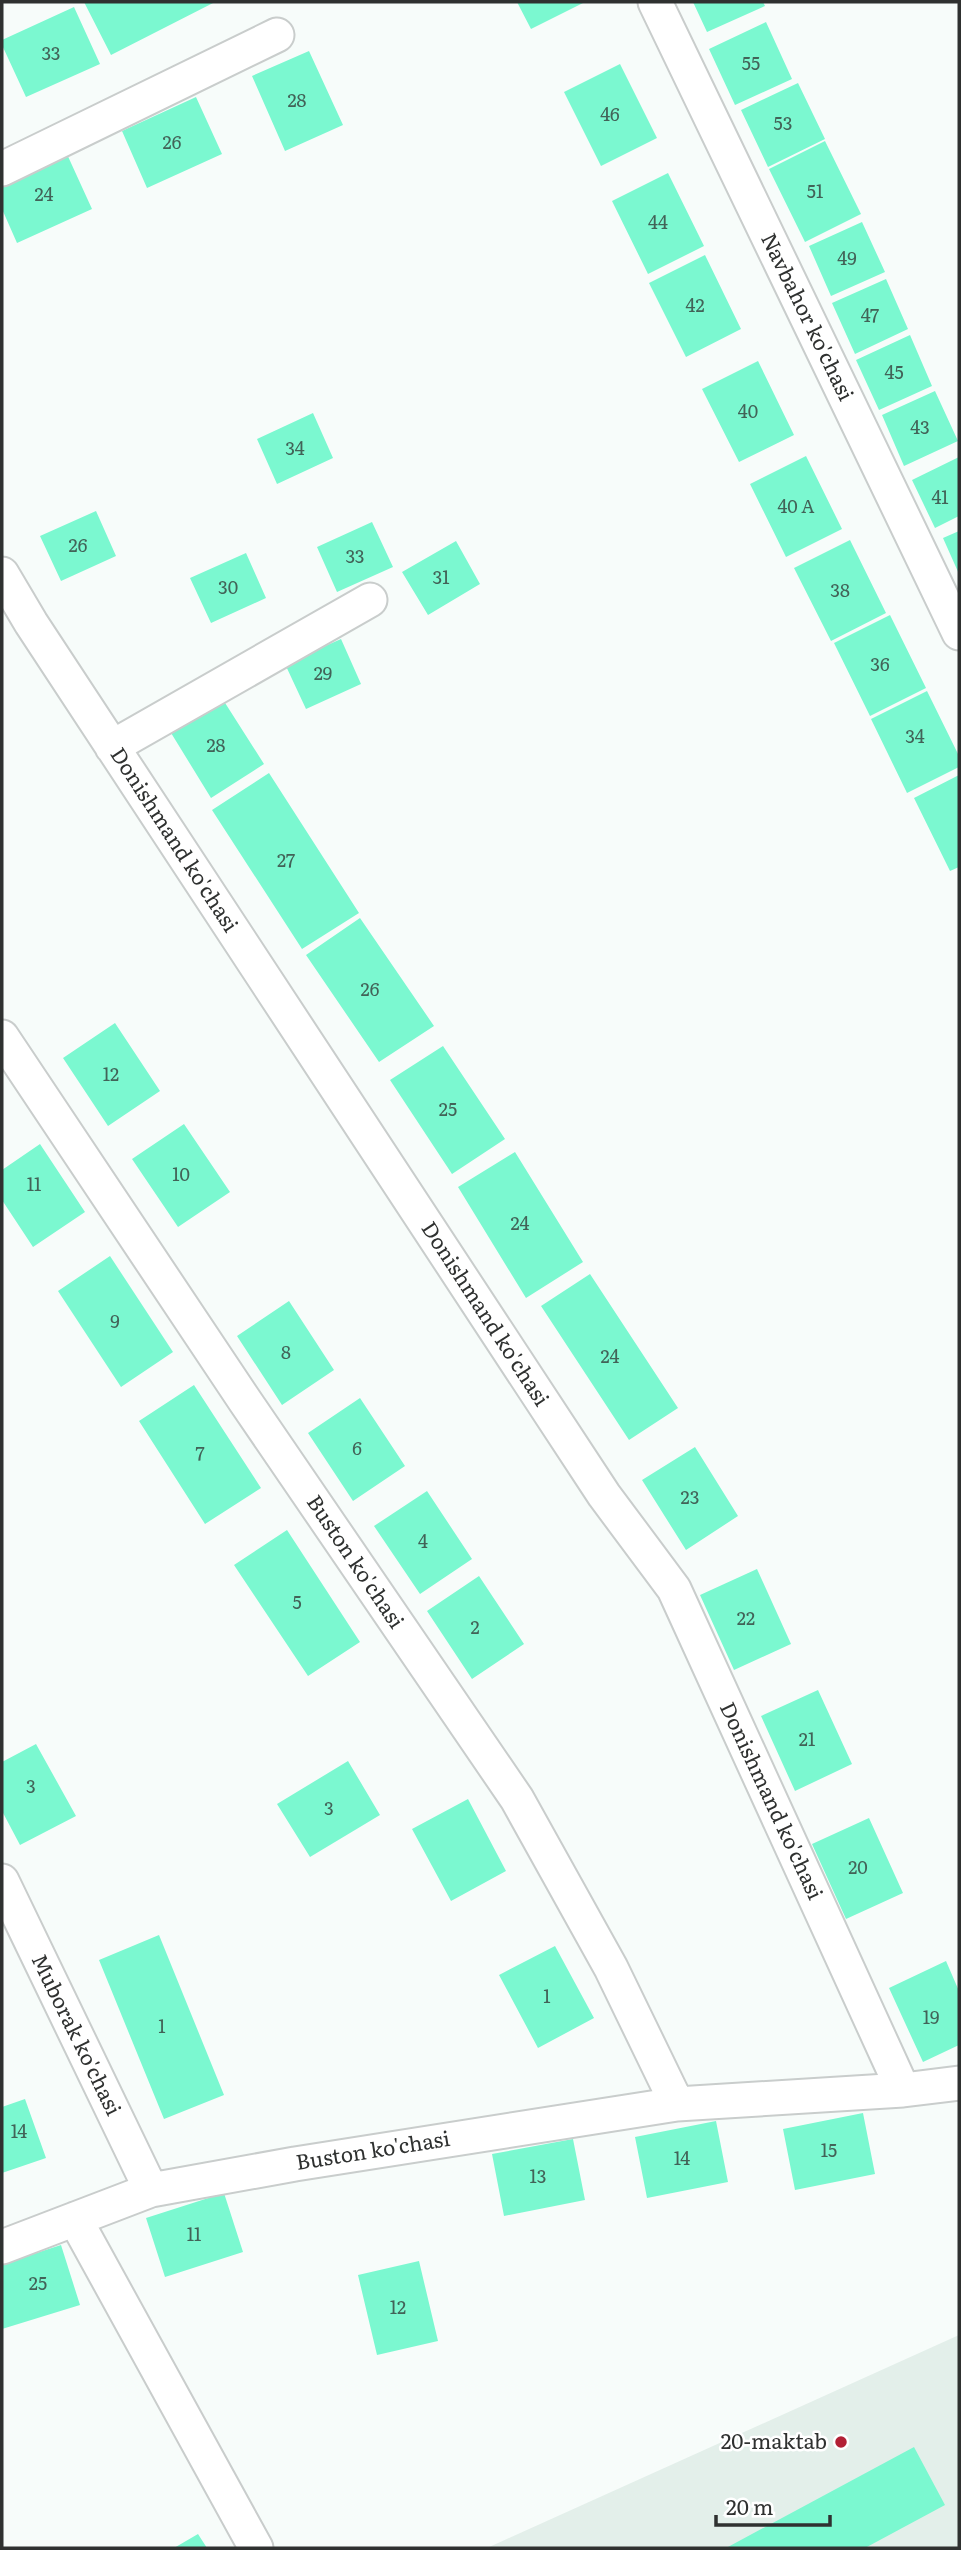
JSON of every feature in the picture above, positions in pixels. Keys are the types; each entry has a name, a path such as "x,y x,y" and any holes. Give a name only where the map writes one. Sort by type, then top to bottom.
{"street":[{"name":"Navbahor ko'chasi","path":"655,2 959,633"},
{"path":"2,169 277,35"},
{"name":"Donishmand ko'chasi","path":"2,574 112,747 604,1495 674,1589 903,2090"},
{"path":"112,747 370,600"},
{"name":"Buston ko'chasi","path":"2,1037 245,1401 517,1799 611,1968 677,2104"},
{"name":"Muborak ko'chasi","path":"2,1881 151,2190"},
{"name":"Buston ko'chasi","path":"2,2247 151,2190 295,2164 677,2104 903,2090 959,2082"},
{"path":"75,2219 256,2548"}],"shaded area":[{"name":"20-maktab","path":"959,2335 959,2548 487,2548"}],"building":[{"path":"84,2 215,2 111,55"},
{"path":"517,2 585,2 531,29"},
{"path":"693,2 763,2 765,6 707,32"},
{"path":"74,7 100,64 26,97 2,40"},
{"path":"766,22 792,79 735,105 709,49"},
{"path":"309,51 343,125 285,151 252,76"},
{"path":"620,64 657,138 601,166 564,92"},
{"path":"798,83 825,139 768,167 741,110"},
{"path":"196,97 222,154 147,188 122,131"},
{"path":"825,141 861,214 805,242 769,169"},
{"path":"66,152 92,209 17,243 2,209 2,181"},
{"path":"668,173 704,246 648,274 612,201"},
{"path":"862,222 885,272 831,296 809,246"},
{"path":"705,255 741,329 686,357 649,283"},
{"path":"886,279 908,329 855,354 832,303"},
{"path":"910,335 932,386 879,410 856,360"},
{"path":"758,361 794,435 739,462 702,389"},
{"path":"935,391 958,441 904,466 882,415"},
{"path":"313,413 333,458 277,484 257,439"},
{"path":"806,456 842,529 786,557 750,484"},
{"path":"959,457 959,516 935,528 912,480"},
{"path":"96,511 116,556 61,581 40,536"},
{"path":"372,522 393,567 337,592 317,547"},
{"path":"959,531 959,574 943,538"},
{"path":"850,540 886,613 831,641 794,568"},
{"path":"456,541 480,584 428,615 402,572"},
{"path":"246,553 266,598 211,623 190,578"},
{"path":"890,615 926,688 870,716 834,643"},
{"path":"341,639 361,684 306,709 285,664"},
{"path":"927,691 959,756 959,767 907,793 871,719"},
{"path":"220,695 264,764 211,798 168,728"},
{"path":"269,773 359,913 302,949 212,810"},
{"path":"959,775 959,867 950,871 914,798"},
{"path":"360,918 434,1026 379,1062 306,955"},
{"path":"115,1023 160,1091 108,1126 63,1058"},
{"path":"443,1046 505,1139 452,1174 390,1080"},
{"path":"184,1124 230,1192 178,1227 132,1159"},
{"path":"40,1144 85,1212 33,1247 2,1200 2,1170"},
{"path":"515,1152 583,1262 526,1298 458,1187"},
{"path":"110,1256 173,1352 121,1387 58,1291"},
{"path":"590,1274 678,1408 629,1440 541,1306"},
{"path":"289,1301 334,1370 282,1405 237,1336"},
{"path":"194,1385 261,1488 205,1524 139,1421"},
{"path":"360,1398 405,1466 353,1501 308,1433"},
{"path":"695,1447 738,1516 686,1550 642,1480"},
{"path":"427,1491 472,1559 420,1594 374,1526"},
{"path":"287,1530 360,1642 308,1676 234,1565"},
{"path":"757,1569 791,1644 734,1670 700,1595"},
{"path":"479,1576 524,1644 472,1679 427,1611"},
{"path":"818,1690 852,1764 795,1791 761,1716"},
{"path":"36,1744 76,1816 20,1845 2,1811 2,1762"},
{"path":"348,1761 380,1815 310,1857 277,1804"},
{"path":"468,1799 506,1871 451,1901 412,1829"},
{"path":"869,1818 903,1893 846,1919 812,1844"},
{"path":"159,1935 224,2095 164,2119 99,1960"},
{"path":"555,1946 594,2018 538,2048 499,1975"},
{"path":"946,1961 959,1991 959,2045 923,2062 889,1988"},
{"path":"25,2099 46,2158 2,2173 2,2107"},
{"path":"863,2113 875,2174 795,2190 783,2129"},
{"path":"716,2121 728,2182 647,2198 635,2137"},
{"path":"573,2139 585,2200 504,2216 492,2154"},
{"path":"224,2193 243,2252 165,2277 146,2218"},
{"path":"61,2245 80,2305 2,2329 2,2264"},
{"path":"419,2261 438,2341 377,2355 358,2275"},
{"path":"914,2447 945,2505 865,2548 726,2548"},
{"path":"198,2534 207,2548 174,2548"}],"place":[{"name":"20-maktab","path":"841,2442"}]}
